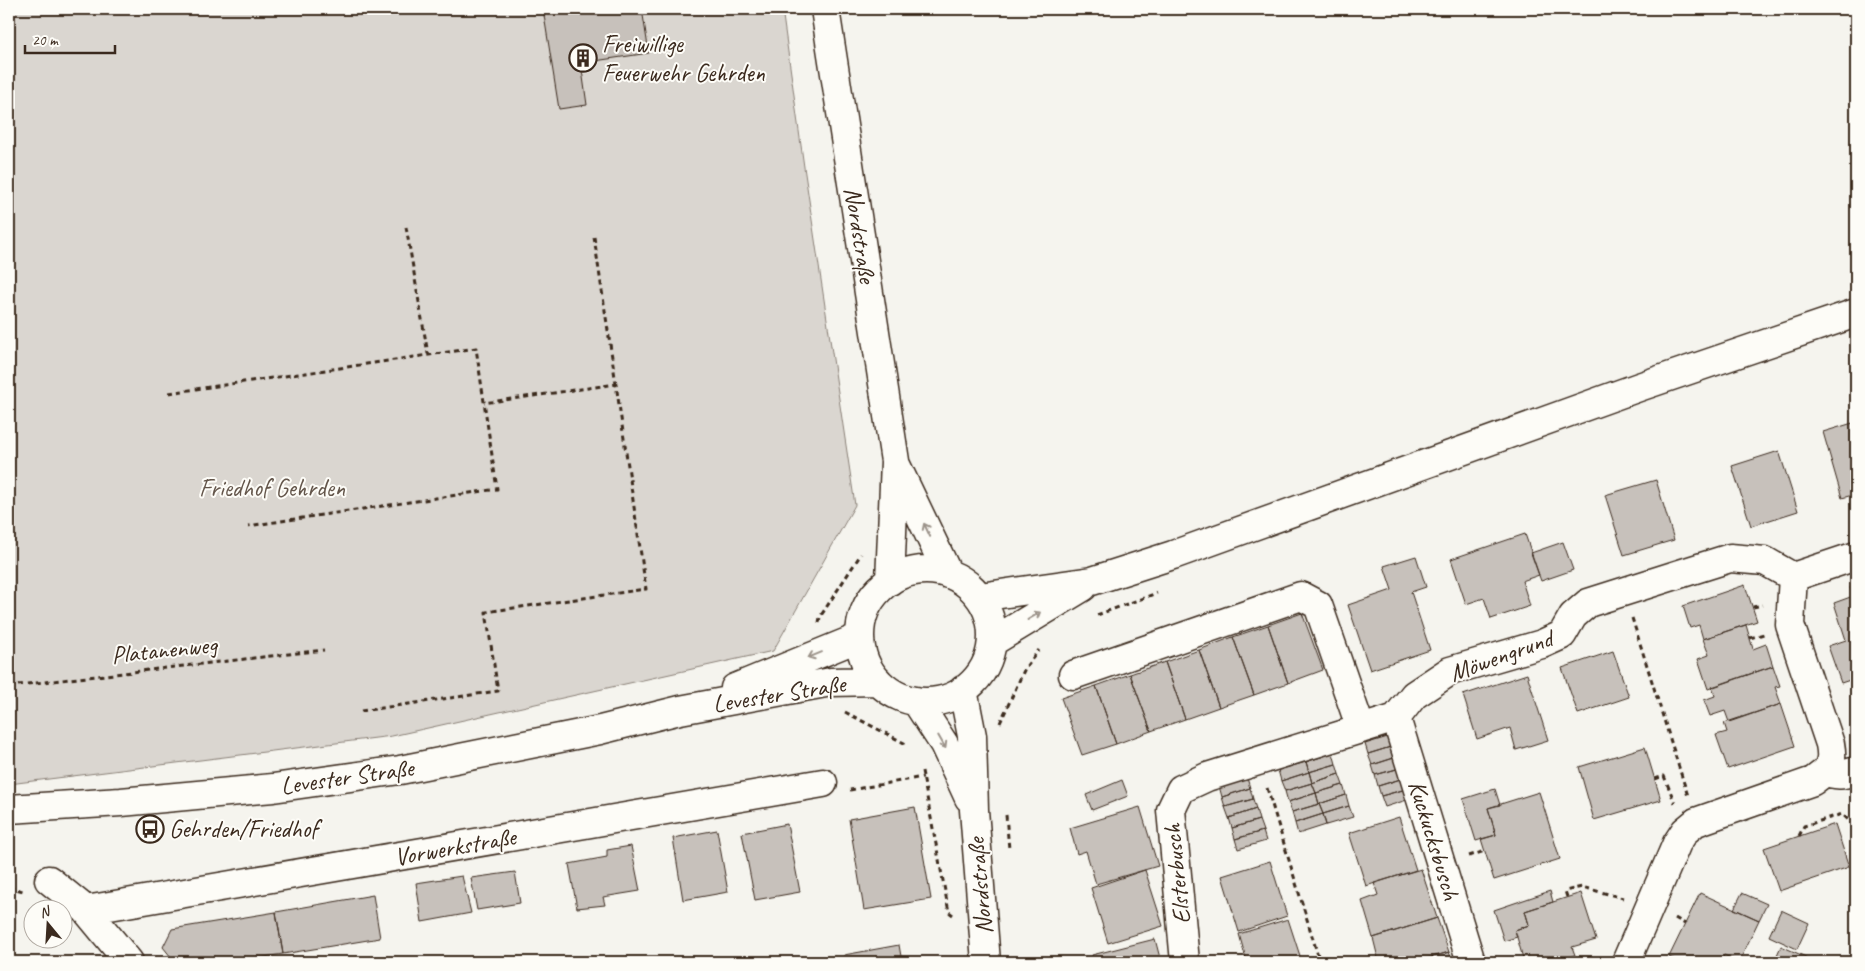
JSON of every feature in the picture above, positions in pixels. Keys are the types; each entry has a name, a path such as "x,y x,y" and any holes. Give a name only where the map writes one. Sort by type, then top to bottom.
{"street":[{"name":"Nordstraße","path":"825,9 895,461 890,581"},
{"path":"980,597 1092,581 1173,556 1639,387 1856,313"},
{"name":"Nordstraße","path":"895,461 948,574"},
{"path":"1626,962 1677,843 1691,827 1813,781 1826,771 1830,764 1832,756 1830,744 1790,625 1793,577 1856,556"},
{"name":"Möwengrund","path":"1396,718 1414,695 1450,671 1542,644 1562,635 1573,616 1588,603 1730,558 1764,562 1793,577"},
{"path":"928,570 948,574 966,583 980,597 989,615 992,628 990,653 982,672 963,690 932,702 916,701 902,697 878,681 869,669 863,655 860,637 864,612 875,594 890,581 908,573 928,570"},
{"path":"992,642 1092,581"},
{"path":"1073,675 1301,596 1318,605 1361,729"},
{"name":"Levester Straße","path":"680,710 860,637"},
{"name":"Levester Straße","path":"9,809 121,802 263,788 400,770 600,730 680,710 831,682 878,681"},
{"name":"Nordstraße","path":"963,690 972,736 974,810 985,953"},
{"name":"Nordstraße","path":"916,701 944,744 974,810"},
{"path":"1258,761 1396,718"},
{"name":"Kuckucksbusch","path":"1396,718 1471,962"},
{"name":"Elsterbusch","path":"1185,962 1171,810 1181,789 1207,777 1258,761"},
{"path":"1826,771 1833,775 1841,775 1856,770"},
{"name":"Vorwerkstraße","path":"86,910 823,783"},
{"path":"49,880 86,910 129,962"}],"path":[{"path":"406,227 428,354"},
{"path":"360,711 498,691 486,612 646,589 594,237"},
{"path":"169,393 476,348 497,489 248,526"},
{"path":"484,403 616,384"},
{"path":"823,652 817,632 820,617 862,553"},
{"path":"1623,592 1691,827"},
{"path":"1092,617 1158,593"},
{"path":"972,736 998,726 1025,668 1040,649"},
{"name":"Platanenweg","path":"9,686 324,650"},
{"path":"831,682 838,708 919,751 944,744"},
{"path":"1258,761 1320,962"},
{"path":"922,768 949,912 985,953"},
{"path":"1655,779 1664,776 1691,827"},
{"path":"823,783 846,791 923,778"},
{"path":"1799,836 1804,826 1842,814 1856,827"},
{"path":"1567,897 1565,891 1582,887 1650,905"}],"green space":[{"name":"Friedhof Gehrden","path":"9,9 782,9 855,505 773,651 392,736 9,784"}],"building":[{"name":"Freiwillige Feuerwehr Gehrden","path":"543,9 642,9 649,53 581,63 587,105 559,109"},
{"path":"1856,422 1856,494 1842,498 1823,432"},
{"path":"1779,451 1798,511 1751,526 1732,466"},
{"path":"1656,480 1674,540 1624,555 1605,495"},
{"path":"1525,534 1539,575 1522,581 1530,606 1491,619 1484,598 1466,604 1451,559"},
{"path":"1563,542 1573,570 1541,581 1531,553"},
{"path":"1416,556 1426,587 1411,592 1430,650 1370,670 1348,605 1392,590 1384,566"},
{"path":"1745,585 1757,621 1703,639 1699,625 1690,628 1683,606"},
{"path":"1856,595 1856,678 1841,683 1828,646 1846,640 1834,603"},
{"path":"1302,613 1323,670 1288,683 1268,625"},
{"path":"1268,625 1288,683 1254,695 1233,637"},
{"path":"1746,625 1753,649 1766,644 1773,666 1708,689 1698,659 1709,655 1703,639"},
{"path":"1233,637 1254,695 1219,707 1199,650"},
{"path":"1199,650 1219,707 1185,719 1165,662"},
{"path":"1613,651 1629,697 1578,714 1562,668"},
{"path":"1165,662 1185,719 1151,731 1130,674"},
{"path":"1773,666 1780,686 1775,687 1781,704 1729,722 1725,711 1710,716 1704,700 1715,696 1712,687"},
{"path":"1130,674 1151,731 1116,744 1096,686"},
{"path":"1527,674 1548,740 1516,750 1510,728 1477,739 1463,695"},
{"path":"1096,686 1116,744 1082,755 1061,698"},
{"path":"1781,704 1795,746 1728,769 1716,735 1727,732 1724,723"},
{"path":"1394,735 1397,745 1368,754 1365,744"},
{"path":"1397,745 1400,756 1372,765 1368,754"},
{"path":"1645,747 1661,800 1594,820 1579,767"},
{"path":"1333,753 1336,764 1309,772 1306,762"},
{"path":"1400,756 1404,767 1375,775 1372,765"},
{"path":"1306,762 1309,772 1281,781 1278,770"},
{"path":"1336,764 1339,774 1312,783 1309,772"},
{"path":"1404,767 1407,777 1378,786 1375,775"},
{"path":"1309,772 1312,783 1285,791 1281,781"},
{"path":"1339,774 1343,785 1316,793 1312,783"},
{"path":"1407,777 1410,788 1381,796 1378,786"},
{"path":"1247,778 1250,788 1222,797 1219,786"},
{"path":"1122,780 1128,796 1092,810 1086,795"},
{"path":"1312,783 1316,793 1288,802 1285,791"},
{"path":"1343,785 1346,795 1319,804 1316,793"},
{"path":"1250,788 1253,799 1225,807 1222,797"},
{"path":"1410,788 1413,798 1385,807 1381,796"},
{"path":"1495,789 1500,805 1488,808 1496,835 1476,841 1463,799"},
{"path":"1539,792 1560,859 1494,880 1481,839 1496,835 1488,808"},
{"path":"1316,793 1319,804 1292,812 1288,802"},
{"path":"1346,795 1349,806 1323,814 1319,804"},
{"path":"1253,799 1256,809 1229,818 1225,807"},
{"path":"1319,804 1323,814 1295,823 1292,812"},
{"path":"1349,806 1353,817 1326,825 1323,814"},
{"path":"915,807 931,899 864,910 849,819"},
{"path":"1140,807 1158,866 1096,884 1086,851 1077,854 1070,828"},
{"path":"1256,809 1259,820 1232,828 1229,818"},
{"path":"1323,814 1326,825 1298,834 1295,823"},
{"path":"1399,817 1416,870 1366,886 1349,833"},
{"path":"1259,820 1263,831 1235,839 1232,828"},
{"path":"787,824 800,892 755,900 742,833"},
{"path":"1835,824 1849,867 1779,891 1764,848"},
{"path":"717,830 728,892 683,900 673,838"},
{"path":"1263,831 1266,841 1238,849 1235,839"},
{"path":"631,846 640,891 603,897 605,905 577,908 569,864 607,857 607,850"},
{"path":"1270,861 1287,916 1239,932 1222,876"},
{"path":"1421,869 1437,918 1373,938 1362,901 1378,895 1374,883"},
{"path":"1145,870 1163,926 1108,943 1091,888"},
{"path":"515,872 520,903 477,910 471,878"},
{"path":"462,876 471,913 422,922 416,883"},
{"path":"1550,891 1553,902 1525,911 1529,925 1515,930 1517,937 1504,941 1494,910"},
{"path":"1581,893 1596,940 1572,947 1575,955 1552,962 1524,962 1515,930 1529,925 1525,911"},
{"path":"1700,893 1759,920 1739,962 1724,955 1721,962 1680,962 1669,957"},
{"path":"1742,893 1767,904 1759,920 1734,909"},
{"path":"373,895 380,938 283,954 276,912"},
{"path":"1781,910 1809,923 1797,949 1769,936"},
{"path":"276,912 283,954 233,962 175,962 163,947 172,929"},
{"path":"1437,918 1449,952 1416,962 1379,962 1373,938"},
{"path":"1288,919 1302,962 1247,962 1239,934"},
{"path":"1155,939 1161,962 1094,962 1092,955"},
{"path":"899,945 902,962 845,962 844,955"},
{"path":"1781,946 1817,962 1774,962"},
{"path":"1449,952 1453,962 1416,962"}],"place":[{"name":"Freiwillige Feuerwehr Gehrden","path":"583,58"},
{"name":"Gehrden/Friedhof","path":"150,829"}]}
